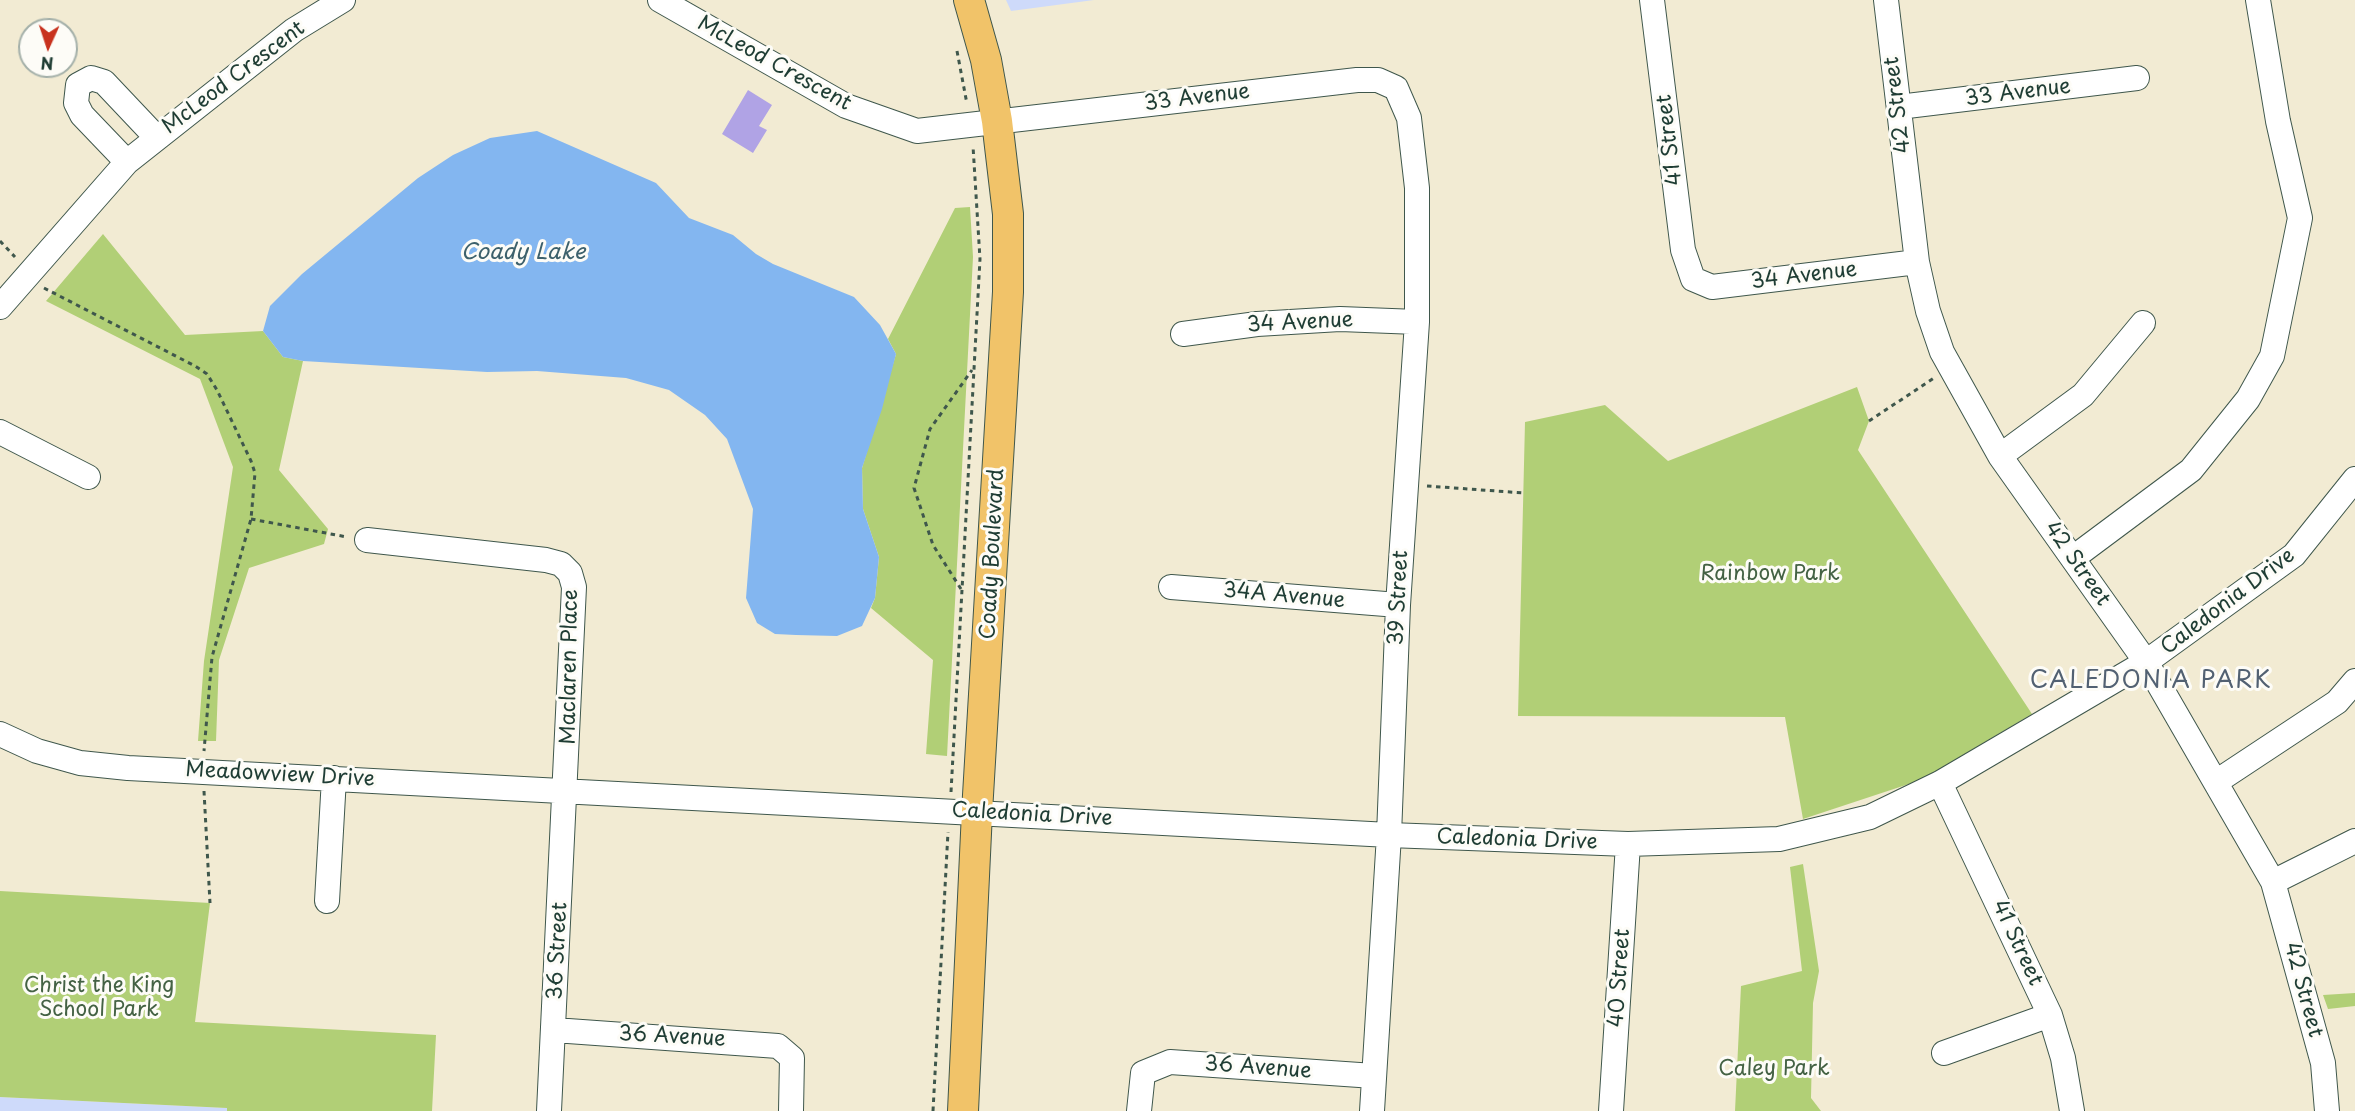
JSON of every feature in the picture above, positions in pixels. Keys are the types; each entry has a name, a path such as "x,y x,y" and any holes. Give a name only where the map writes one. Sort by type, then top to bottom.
{"main road":[{"name":"Coady Boulevard","path":"963,1111 963,811 1008,292 1008,214 984,122 986,60 969,0"}],"street":[{"name":"McLeod Crescent","path":"0,307 127,162 294,30 343,0"},
{"name":"McLeod Crescent","path":"660,0 846,106 917,131 984,122"},
{"name":"41 Street","path":"1652,0 1683,250 1693,279"},
{"name":"42 Street","path":"1886,0 1917,262 1928,311 1942,352 2000,456 2146,662 2273,882 2323,1063 2327,1111"},
{"path":"2073,558 2191,470 2248,399 2272,356 2300,218 2278,121 2258,0"},
{"name":"McLeod Crescent","path":"127,162 82,115 76,103 78,84 91,78 104,82 156,138"},
{"name":"33 Avenue","path":"1899,107 2137,78"},
{"name":"33 Avenue","path":"984,122 1357,80 1378,80 1396,88"},
{"name":"39 Street","path":"1372,1111 1389,835 1398,605 1417,322 1417,188 1409,118 1396,88"},
{"name":"34 Avenue","path":"1693,279 1712,287 1917,262"},
{"name":"34 Avenue","path":"1183,334 1257,324 1340,319 1417,322"},
{"path":"2000,456 2083,394 2143,323"},
{"path":"0,432 88,477"},
{"name":"Caledonia Drive","path":"566,790 1389,835 1628,844 1779,839 1870,817 1940,783 2146,662 2295,555 2355,479"},
{"name":"Maclaren Place","path":"367,540 546,560 561,564 570,573 574,587 566,790"},
{"name":"34A Avenue","path":"1171,587 1398,605"},
{"path":"2216,782 2337,702 2355,681"},
{"name":"Meadowview Drive","path":"0,734 38,751 80,763 566,790"},
{"path":"327,901 334,778"},
{"name":"41 Street","path":"1940,783 2050,1015 2063,1058 2072,1111"},
{"name":"36 Street","path":"549,1111 566,790"},
{"path":"2273,882 2355,841"},
{"name":"40 Street","path":"1611,1111 1628,844"},
{"path":"1944,1053 2050,1015"},
{"name":"36 Avenue","path":"554,1030 766,1043 778,1046 792,1058 791,1111"},
{"name":"36 Avenue","path":"1140,1111 1143,1072 1170,1062 1374,1076"}],"path":[{"path":"933,1111 963,811 962,590 980,260 984,122 957,48"},
{"path":"0,241 42,288 207,374 218,390 255,473 251,519 212,657 203,771 210,903"},
{"path":"1869,421 1950,367"},
{"path":"962,590 933,544 914,488 930,429 973,368"},
{"path":"1406,485 1524,493"},
{"path":"251,519 367,540"}],"shaded area":[{"path":"1006,0 1094,0 1011,11"},
{"path":"0,1097 227,1108 227,1111 0,1111"}],"green space":[{"path":"970,207 973,257 947,756 926,754 933,660 871,608 875,598 879,557 863,509 862,468 896,354 888,339 955,208"},
{"path":"103,234 185,335 263,331 283,357 303,361 279,470 328,529 324,544 249,568 219,660 216,741 198,741 204,661 233,467 200,379 46,301"},
{"name":"Rainbow Park","path":"1857,387 1869,421 1858,450 2032,714 1921,780 1803,819 1785,717 1518,716 1525,422 1605,405 1668,461"},
{"name":"Caley Park","path":"1803,864 1819,971 1813,1003 1811,1098 1821,1111 1735,1111 1741,986 1802,971 1790,867"},
{"name":"Christ the King School Park","path":"0,891 210,903 195,1022 436,1035 432,1111 227,1111 227,1108 0,1097"},
{"path":"2355,993 2355,1006 2328,1009 2323,995"}],"water":[{"name":"Coady Lake","path":"537,131 656,183 689,218 733,235 756,254 773,264 854,297 880,325 896,354 882,409 862,468 863,509 879,557 875,598 862,626 837,636 796,635 775,634 757,623 746,598 753,509 727,439 705,415 669,390 626,378 537,371 487,372 303,361 283,357 263,331 270,306 302,274 418,178 453,155 490,138"}],"building":[{"path":"748,90 772,105 759,126 767,130 753,153 722,134"}],"district":[{"name":"CALEDONIA PARK","path":"2151,681"}]}
